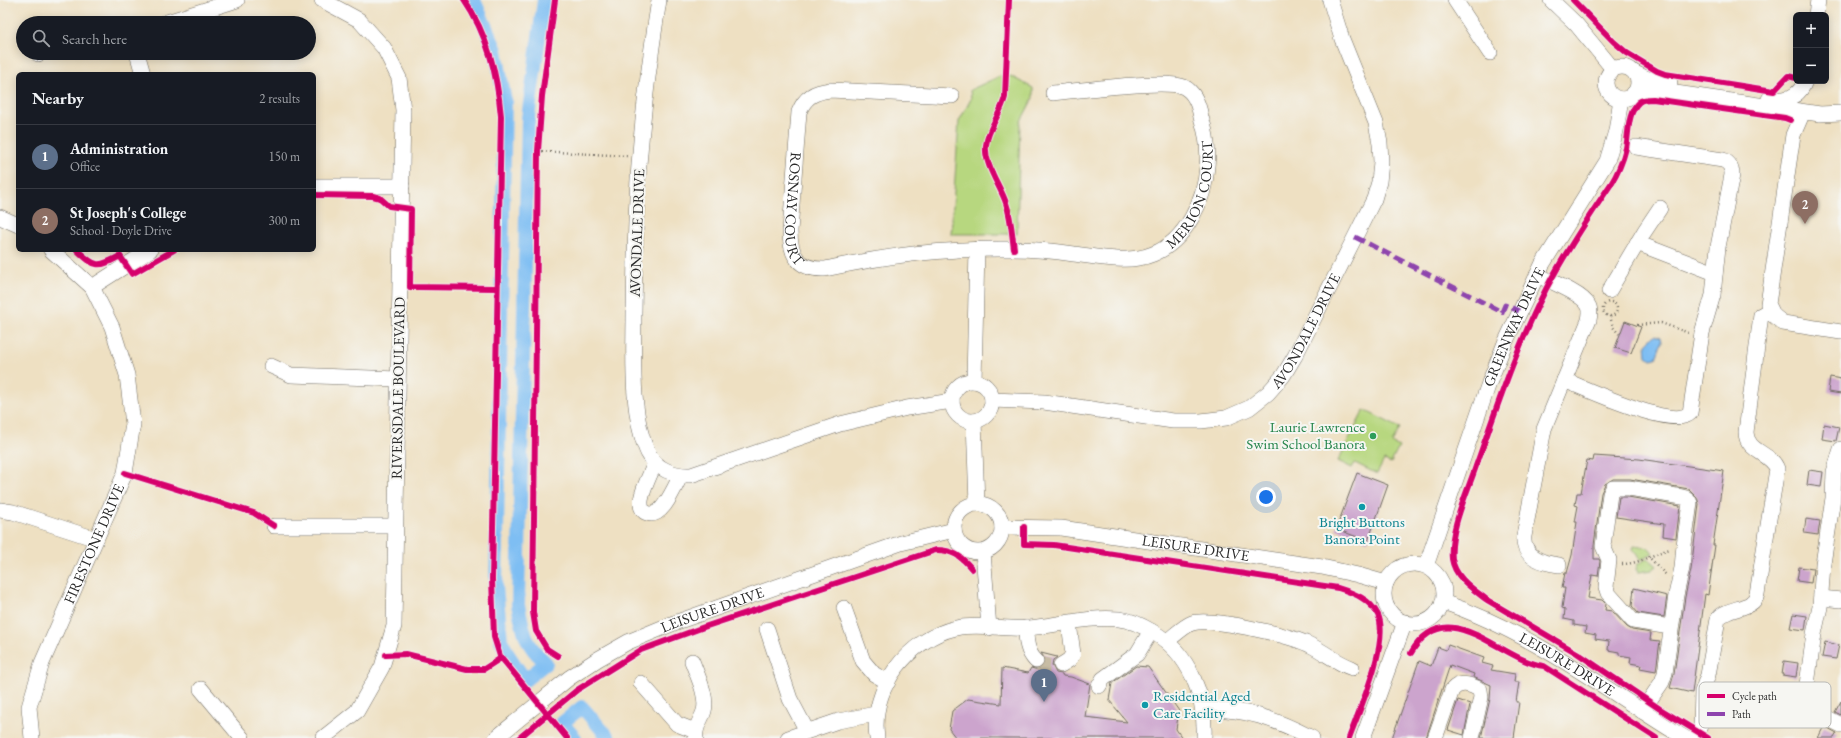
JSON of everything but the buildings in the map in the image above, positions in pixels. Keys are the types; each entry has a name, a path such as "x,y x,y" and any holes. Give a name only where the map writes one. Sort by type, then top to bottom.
{"street":[{"path":"186,16 237,0"},
{"name":"RIVERSDALE BOULEVARD","path":"322,0 359,20 384,48 399,78 403,110 394,626 382,667 357,711 323,738"},
{"name":"AVONDALE DRIVE","path":"655,463 648,453 643,434 637,407 634,380 635,234 640,157 650,56 659,0"},
{"name":"AVONDALE DRIVE","path":"992,400 1044,402 1174,421 1201,422 1226,418 1249,408 1268,393 1283,376 1295,356 1368,212 1379,182 1381,162 1380,143 1376,123 1342,39 1330,0"},
{"path":"1455,0 1490,53"},
{"path":"1551,0 1576,24 1613,69"},
{"path":"1816,12 1818,0"},
{"path":"139,60 142,72"},
{"path":"1803,84 1799,92 1780,104 1662,90 1648,90 1628,96 1611,95 1606,87 1607,76 1613,69 1622,66 1656,81 1780,104 1803,112 1831,115 1841,113"},
{"path":"1628,96 1638,83 1635,73"},
{"name":"MERION COURT","path":"977,249 1052,251 1131,259 1152,254 1170,244 1186,227 1196,208 1204,186 1208,165 1207,144 1199,108 1190,90 1183,86 1163,83 1053,93"},
{"name":"ROSNAY COURT","path":"952,96 830,90 819,91 809,96 802,104 799,112 790,242 792,251 797,259 804,266 814,269 825,269 905,253 977,249"},
{"name":"GREENWAY DRIVE","path":"1426,566 1492,374 1519,311 1555,242 1594,184 1607,161 1628,96"},
{"path":"1803,112 1793,135 1768,298 1770,310 1777,319 1783,323 1841,332"},
{"path":"1564,380 1640,411 1672,416 1686,416 1690,413 1702,334 1713,295 1719,239 1732,175 1731,166 1726,161 1720,159 1636,147"},
{"path":"316,186 402,186"},
{"path":"1609,291 1637,243 1660,208"},
{"path":"0,217 16,224"},
{"path":"1637,243 1715,273"},
{"path":"974,381 977,249"},
{"name":"FIRESTONE DRIVE","path":"32,738 29,707 42,664 125,473 133,424 127,375 112,327 92,287 53,252"},
{"path":"92,287 147,252"},
{"path":"1537,275 1580,297 1589,306 1589,320 1541,437 1523,540 1525,548 1532,557 1547,564 1559,565"},
{"path":"1706,682 1718,619 1726,612 1751,603 1756,598 1757,594 1777,469 1772,461 1750,444 1746,438 1746,432 1755,373 1755,354 1761,316 1770,310"},
{"path":"271,366 291,375 398,379"},
{"path":"974,381 984,385 991,394 992,400 992,406 985,416 974,421 961,418 953,408 952,401 952,396 958,386 963,383 974,381"},
{"path":"681,475 660,512 653,514 647,513 641,505 646,485 655,463 668,471 681,475 696,474 840,424 872,415 952,401"},
{"path":"974,421 976,504"},
{"path":"1808,682 1821,598 1823,564 1833,498 1834,472 1841,449"},
{"path":"646,485 670,495"},
{"path":"1642,711 1663,679 1670,627 1683,562 1683,547 1690,506 1688,499 1682,497 1615,487 1612,489 1610,494 1603,548 1609,560 1606,587 1608,593 1628,618 1635,622 1670,627"},
{"path":"976,504 991,508 997,512 1001,520 1001,536 991,549 983,552 967,550 956,538 954,530 955,521 959,513 966,507 976,504"},
{"path":"0,510 13,512 96,539"},
{"path":"274,526 395,526"},
{"name":"LEISURE DRIVE","path":"1002,527 1061,528 1322,567 1358,575 1386,584"},
{"name":"LEISURE DRIVE","path":"496,738 569,678 628,642 674,623 887,548 954,530"},
{"path":"983,552 989,628"},
{"path":"1410,564 1426,566 1432,570 1441,581 1444,588 1443,602 1440,610 1428,620 1413,624 1398,619 1387,607 1385,600 1386,584 1395,571 1402,566 1410,564"},
{"path":"1821,598 1841,600"},
{"name":"LEISURE DRIVE","path":"1443,602 1474,613 1523,637 1577,668 1685,738"},
{"path":"844,608 863,661 874,674 888,682"},
{"path":"877,738 876,714 881,696 888,682 914,648 934,635 958,628 1012,629 1092,620 1120,619 1140,625 1168,641 1189,668 1198,690 1203,709 1204,738"},
{"path":"1168,641 1192,623 1204,622 1264,630 1312,645 1341,664 1352,668"},
{"path":"1363,738 1406,622"},
{"path":"1061,665 1069,660 1073,654 1069,623"},
{"path":"1026,628 1026,644 1030,656 1036,661"},
{"path":"767,629 790,699 807,731"},
{"path":"1099,686 1103,679 1137,654 1151,631"},
{"path":"641,683 678,724 696,735 704,710 704,700 692,661"},
{"path":"1435,738 1452,690 1456,686 1464,684 1480,690 1481,697 1472,738"},
{"path":"201,689 242,738"},
{"path":"1203,709 1220,708 1257,714 1312,738"},
{"path":"788,738 838,721 876,714"},
{"path":"1831,720 1841,725"},
{"path":"1696,738 1700,728"}],"path":[{"path":"538,143 538,159"},
{"path":"538,151 640,157"},
{"path":"1610,316 1614,315 1616,310 1614,304 1610,302 1604,305 1603,310 1605,314 1610,316 1613,327 1620,334"},
{"path":"1637,325 1661,323 1688,333 1702,334"},
{"path":"1609,565 1636,563 1648,556 1683,547"},
{"path":"1648,556 1669,578 1679,580"}],"green space":[{"path":"1000,76 1010,76 1033,88 1033,98 1020,123 1017,234 951,234 959,121 971,99 970,90"},
{"name":"Laurie Lawrence Swim School Banora","path":"1364,410 1400,428 1392,443 1399,447 1391,463 1384,460 1377,474 1355,463 1352,468 1338,461"},
{"path":"1634,546 1649,548 1653,553 1640,560 1633,549"},
{"path":"1648,558 1657,566 1652,570 1637,571 1636,569 1638,564"}],"water":[{"path":"1655,335 1661,337 1662,342 1656,358 1651,359 1647,356 1646,344"}],"waterway":[{"path":"474,0 496,50 505,102 496,587 501,640 509,656 525,680 546,663 533,649 526,637 518,605 528,118 544,0"},
{"path":"575,738 562,723 582,707 609,738"}],"tunnel":[{"path":"1036,661 1048,666 1061,665"}],"marked path":[{"path":"1355,237 1502,312 1505,305 1519,311"}],"cycle path":[{"path":"464,0 479,27 490,55 497,85 501,116 492,579 494,637 500,656 567,738"},
{"path":"555,0 542,96 538,151 533,612 536,631 547,649 558,656"},
{"path":"1009,0 1005,97 1001,109 989,133 986,152 987,160 1008,208 1014,249"},
{"path":"1573,0 1614,42 1627,53 1657,71 1665,74 1774,91 1788,76 1793,77"},
{"path":"1708,738 1660,709 1577,653 1476,592 1465,582 1454,566 1452,559 1453,536 1464,500 1508,377 1526,332 1546,289 1561,262 1616,175 1625,153 1630,117 1639,102 1646,99 1653,99 1785,118 1790,120"},
{"path":"316,195 373,196 380,198 389,206 411,209 410,287 497,288"},
{"path":"79,252 93,263 97,264 107,263 120,256 132,274 170,252"},
{"path":"125,473 254,513 274,526"},
{"path":"1024,527 1024,544 1054,545 1338,588 1361,597 1375,609 1378,615 1381,627 1380,641 1372,676 1349,738"},
{"path":"519,738 577,690 641,650 704,627 936,550 947,551 956,555 972,569"},
{"path":"1411,653 1425,636 1441,628 1458,629 1475,634 1527,661 1544,666 1656,738"},
{"path":"386,655 406,654 467,669 484,669 501,658"}],"place":[{"name":"St Joseph's College","path":"1805,224"},
{"name":"Laurie Lawrence Swim School Banora","path":"1373,436"},
{"name":"Bright Buttons Banora Point","path":"1362,507"},
{"name":"Administration","path":"1044,702"},
{"name":"Residential Aged Care Facility","path":"1145,705"}]}
